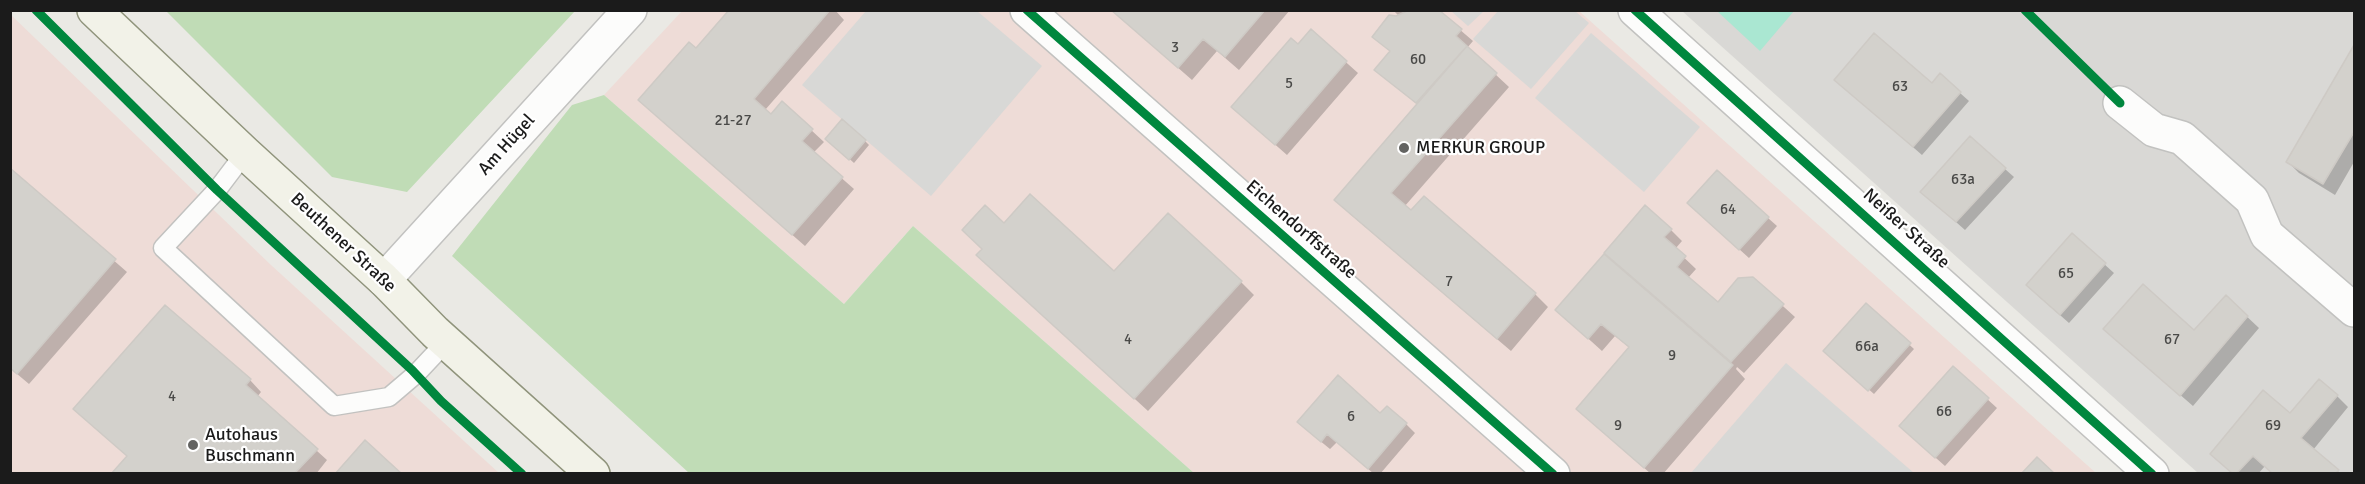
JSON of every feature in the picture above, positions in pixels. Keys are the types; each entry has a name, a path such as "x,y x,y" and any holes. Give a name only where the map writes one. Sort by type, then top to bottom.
{"main road":[{"name":"Beuthener Straße","path":"94,10 384,280 446,342 593,474"}],"street":[{"name":"Am Hügel","path":"384,280 630,10"},
{"name":"Eichendorffstraße","path":"1027,10 1553,474"},
{"name":"Neißer Straße","path":"1635,10 2152,474"},
{"path":"2120,103 2154,130 2182,138 2252,200 2267,235 2355,310"}],"lane":[{"path":"245,153 217,190 163,248 334,406 390,398 446,342"}],"shaded area":[{"path":"682,11 1579,11 2096,473 1194,473 913,226 844,304 604,95"},
{"path":"866,11 977,11 1042,66 931,196 802,85"},
{"path":"1451,11 1484,11 1468,26"},
{"name":"MERKUR GROUP","path":"1498,11 1575,11 1589,23 1531,89 1473,39"},
{"path":"1682,11 2354,11 2354,473 2198,473"},
{"path":"10,14 271,265 499,473 11,473"},
{"name":"MERKUR GROUP","path":"1591,33 1700,127 1644,192 1535,98"},
{"path":"1786,363 1914,473 1691,473"}],"green space":[{"path":"166,11 575,11 407,192 332,177"},
{"path":"1717,11 1794,11 1760,51"},
{"path":"604,95 844,304 913,226 1194,473 689,473 452,256 572,105"}],"building":[{"path":"729,10 830,10 754,99 771,114 782,101 813,129 802,141 843,177 792,235 638,100 689,42 696,48"},
{"path":"1111,10 1265,10 1225,57 1203,39 1178,68"},
{"path":"1409,10 1439,10 1462,29 1456,36 1467,46 1416,103 1374,70 1390,51 1372,37 1389,15 1396,16"},
{"path":"1311,29 1347,61 1275,145 1231,107 1291,38 1298,44"},
{"path":"1874,33 1932,83 1940,73 1961,92 1913,147 1834,80"},
{"path":"2354,45 2354,132 2323,184 2286,162"},
{"name":"MERKUR GROUP","path":"1467,46 1497,73 1391,193 1411,210 1424,196 1536,293 1497,339 1334,200"},
{"path":"842,119 866,140 849,160 825,139"},
{"path":"1970,136 2006,168 1956,222 1920,192"},
{"path":"10,168 116,259 17,374 10,368"},
{"path":"1717,170 1769,217 1739,250 1687,203"},
{"path":"1030,194 1114,271 1168,213 1242,281 1134,399 976,255 982,249 962,230 985,205 1004,223"},
{"path":"1645,205 1672,229 1664,237 1686,256 1677,267 1718,302 1738,278 1753,277 1784,304 1731,362 1604,253"},
{"path":"2072,233 2106,263 2060,315 2026,285"},
{"path":"1604,254 1733,365 1644,468 1576,409 1629,347 1601,324 1588,339 1555,310"},
{"path":"2143,284 2194,330 2226,295 2248,316 2180,396 2103,329"},
{"path":"1866,303 1911,343 1868,391 1823,351"},
{"path":"165,305 251,379 246,385 318,449 294,474 111,474 127,456 73,409"},
{"path":"1953,366 1989,398 1935,458 1899,426"},
{"path":"1338,375 1380,413 1387,406 1407,423 1368,469 1327,434 1321,442 1297,422"},
{"path":"2319,379 2338,395 2301,438 2339,470 2335,474 2273,474 2253,456 2236,474 2233,474 2210,454 2263,390 2290,413"},
{"path":"365,440 402,474 335,474"},
{"path":"2037,457 2055,474 2021,474"}],"cycle path":[{"path":"36,10 217,190 522,474"},
{"path":"1027,10 1553,474"},
{"path":"1635,10 2152,474"},
{"path":"2025,10 2120,103"}],"place":[{"name":"MERKUR GROUP","path":"1404,148"},
{"name":"Autohaus Buschmann","path":"193,445"}]}
